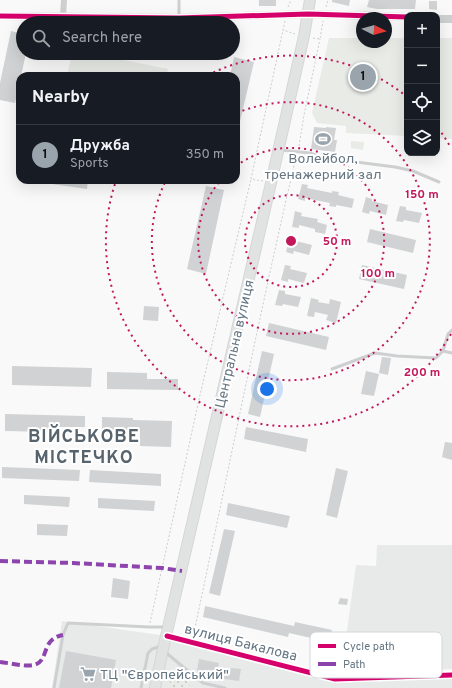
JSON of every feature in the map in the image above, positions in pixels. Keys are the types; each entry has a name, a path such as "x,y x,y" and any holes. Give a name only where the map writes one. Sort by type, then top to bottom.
{"highway":[{"name":"Центральна вулиця","path":"155,688 279,150 310,0"}],"street":[{"path":"64,0 64,16"},
{"path":"240,16 308,14 404,17"},
{"path":"0,16 16,16"},
{"path":"440,19 452,19"},
{"name":"вулиця Бакалова","path":"166,639 192,642 310,673"},
{"name":"вулиця Бакалова","path":"442,675 452,675"},
{"name":"вулиця Бакалова","path":"331,678 351,678"}],"lane":[{"path":"179,0 179,16"},
{"path":"279,150 310,153 333,159 395,166 439,182"},
{"path":"332,369 375,353 436,358 443,351 448,334 452,330"},
{"path":"443,351 452,353"},
{"path":"54,688 63,635 68,623 149,627 166,639 182,666 203,683 224,688"},
{"path":"141,688 148,653 166,639"}],"path":[{"path":"288,10 291,0"},
{"path":"326,9 328,0"},
{"path":"149,627 200,395 251,179 285,21"},
{"path":"192,642 254,343 298,152 304,115 324,21"},
{"path":"283,30 295,34"},
{"path":"310,37 320,39"},
{"path":"251,179 264,182"}],"shaded area":[{"path":"329,38 356,38 356,48 392,48 392,38 404,38 404,136 346,133 346,126 317,123 312,113"},
{"path":"440,38 452,38 452,139 440,138"},
{"path":"70,60 124,60 168,69 167,72 68,72"},
{"path":"351,141 364,142 363,150 351,148"},
{"path":"377,545 452,545 452,669 442,669 442,632 347,632 356,565 376,566"},
{"path":"62,621 167,636 310,673 310,678 442,678 442,675 452,675 452,688 52,688"},
{"path":"177,673 190,681 189,688 169,688 171,676"}],"building":[{"path":"259,0 276,0 276,6 259,6"},
{"path":"332,0 350,0 349,6 332,2"},
{"path":"369,0 416,0 415,9 377,9 367,7"},
{"path":"429,1 437,1 437,10 429,9"},
{"path":"11,31 16,32 16,60 24,60 22,72 16,72 15,103 0,100 0,83"},
{"path":"240,58 254,62 240,122 240,72 231,72 233,60 240,60"},
{"path":"314,127 336,128 334,140 337,140 335,152 311,149"},
{"path":"52,184 88,184 87,189"},
{"path":"302,184 308,185 307,188 332,193 332,191 339,192 338,195 354,199 352,208 336,205 336,207 329,206 330,203 305,198 305,201 298,199"},
{"path":"206,186 224,190 206,274 187,269"},
{"path":"366,197 372,199 372,201 388,205 386,215 370,211 369,214 362,212"},
{"path":"400,206 406,207 406,210 422,213 419,223 404,220 403,222 396,221"},
{"path":"295,211 302,213 301,216 318,219 317,222 327,225 325,234 315,232 315,229 299,225 299,228 292,227"},
{"path":"370,229 416,240 413,253 367,242"},
{"path":"290,237 296,239 296,241 312,245 309,255 294,251 293,254 286,252"},
{"path":"285,265 291,266 290,269 307,273 304,283 288,279 288,282 281,280"},
{"path":"362,265 407,275 404,289 359,279"},
{"path":"279,290 285,291 285,294 301,297 298,307 283,304 282,306 275,305"},
{"path":"311,298 319,300 318,302 329,304 330,299 341,302 336,323 326,320 328,315 315,312 314,317 307,316"},
{"path":"144,306 159,307 158,321 143,320"},
{"path":"269,323 329,337 326,350 266,336"},
{"path":"262,351 274,354 260,417 248,414"},
{"path":"382,357 391,358 388,375 379,373"},
{"path":"12,366 92,368 91,387 12,385"},
{"path":"366,371 379,374 374,396 361,394"},
{"path":"107,372 147,373 147,379 178,379 178,390 107,389"},
{"path":"5,414 85,416 85,427 50,427 50,432 5,431"},
{"path":"102,417 133,418 133,420 172,421 171,447 140,446 140,431 102,429"},
{"path":"246,427 308,439 306,452 244,439"},
{"path":"445,442 452,443 452,460 442,457"},
{"path":"2,467 80,470 79,481 2,478"},
{"path":"336,468 348,471 337,518 326,515"},
{"path":"90,470 161,474 161,486 89,482"},
{"path":"24,495 70,497 69,507 24,504"},
{"path":"98,498 155,501 154,511 98,508"},
{"path":"228,503 290,516 287,528 226,515"},
{"path":"37,524 68,525 67,536 37,535"},
{"path":"224,529 235,531 220,596 209,593"},
{"path":"113,578 130,581 128,599 111,597"},
{"path":"340,598 348,599 347,605 338,604"},
{"path":"205,606 294,626 295,622 332,630 332,632 310,632 310,638 289,633 288,637 203,617"},
{"name":"ТЦ \"Європейський\"","path":"66,651 116,660 111,688 59,688"},
{"path":"199,659 219,663 216,675 197,671"},
{"path":"231,668 241,669 239,681 218,678 219,672 230,674"}],"marked path":[{"path":"0,561 73,563 162,568 182,571"},
{"path":"0,662 22,665 34,665 39,663 51,641 56,637 63,635"}],"cycle path":[{"path":"240,16 308,14 404,17"},
{"path":"0,16 16,16"},
{"path":"167,636 310,673"},
{"path":"442,675 452,675"},
{"path":"331,678 364,678"}],"place":[{"name":"Дружба","path":"363,77"},
{"name":"Волейбол, тренажерний зал","path":"323,139"},
{"name":"ТЦ \"Європейський\"","path":"88,674"}],"district":[{"name":"ВІЙСЬКОВЕ МІСТЕЧКО","path":"84,446"}]}
